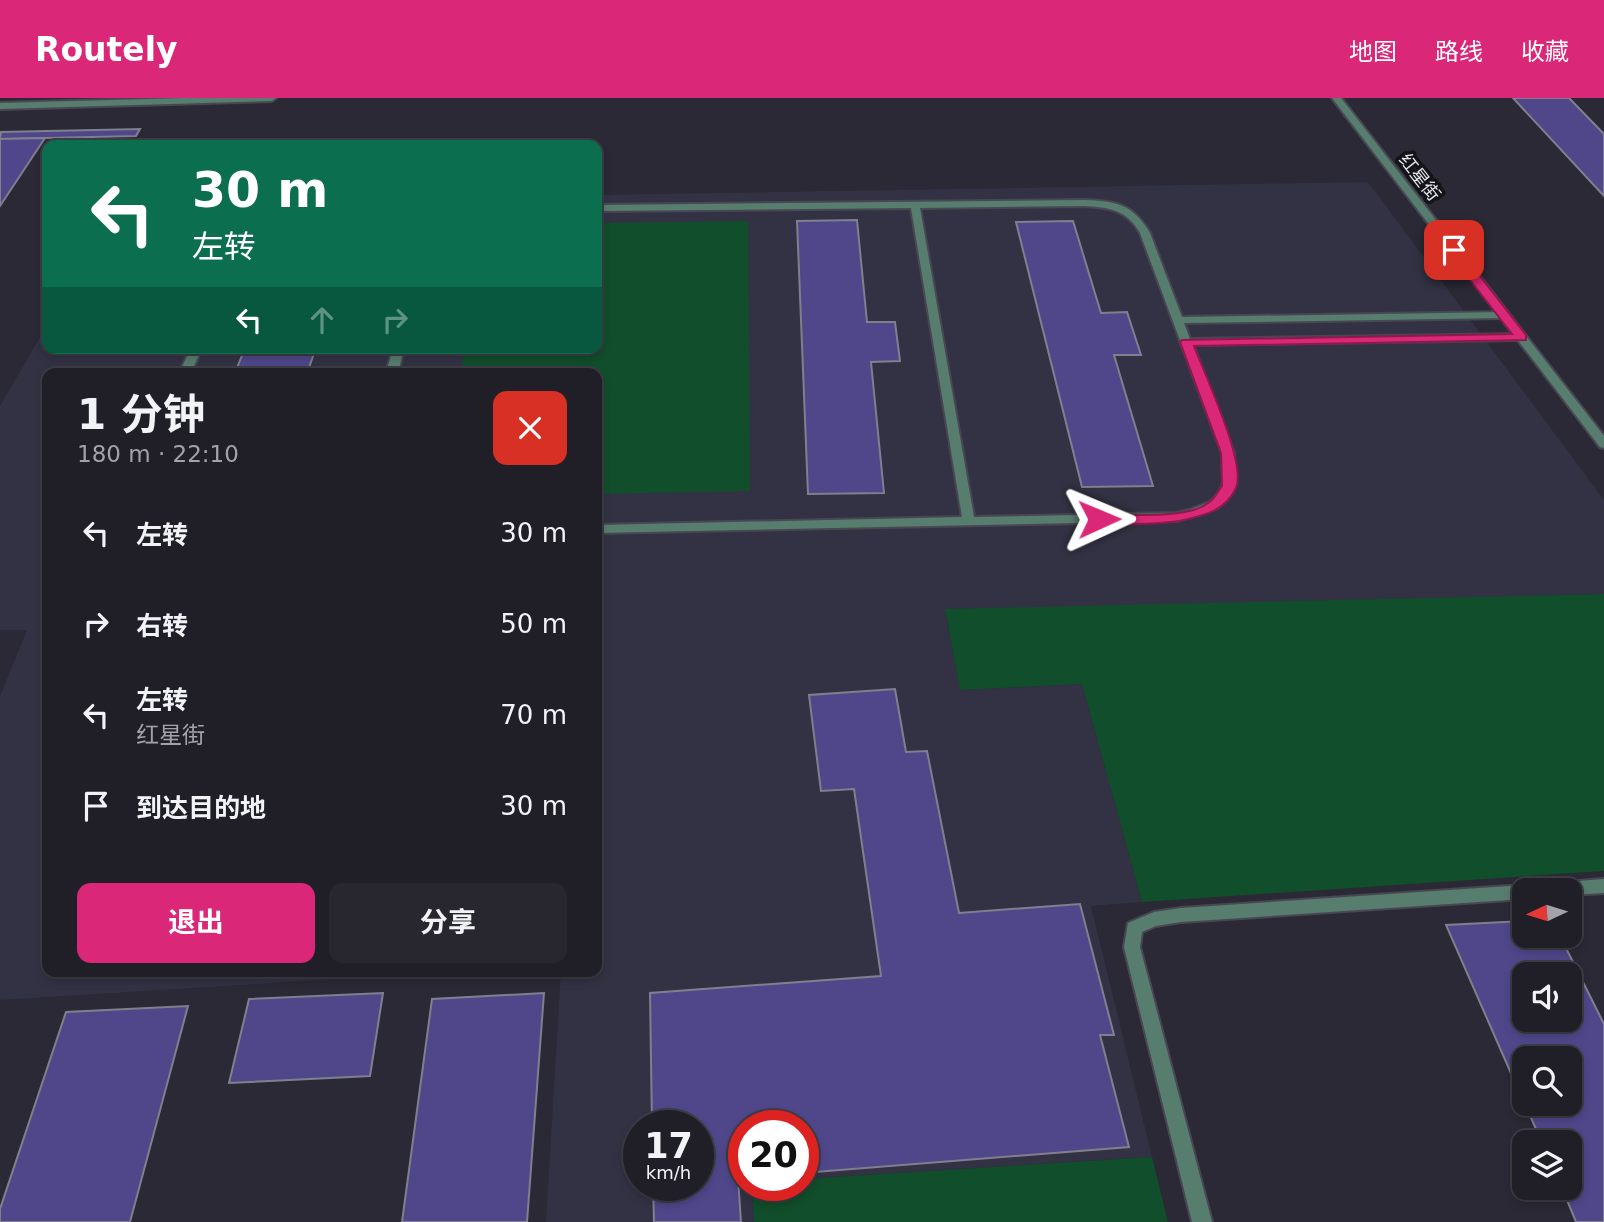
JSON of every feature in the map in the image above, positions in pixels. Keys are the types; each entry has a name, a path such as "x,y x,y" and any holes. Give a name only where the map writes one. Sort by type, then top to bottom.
{"street":[{"path":"0,106 272,98"},
{"name":"红星街","path":"1336,98 1604,444"},
{"path":"602,208 1094,203 1123,209 1138,219 1142,226 1228,453 1231,477 1229,487 1214,507 1177,517 602,529"},
{"path":"915,205 969,522"},
{"path":"1178,320 1504,316"},
{"path":"1186,342 1521,337"},
{"path":"1582,888 1604,886"},
{"path":"1202,1222 1132,947 1134,928 1154,919 1181,915 1512,893"}],"shaded area":[{"path":"1368,182 1604,500 1604,594 945,610 960,690 1082,684 1142,902 1091,906 1152,1157 819,1178 819,1110 728,1110 728,1201 753,1201 754,1222 546,1222 561,977 602,977 602,368 42,368 42,977 367,977 0,1000 0,696 27,630 0,630 0,406 42,334 42,354 602,354 602,195"}],"green space":[{"path":"748,221 750,491 602,494 602,368 461,368 464,354 602,354 602,223"},
{"path":"1604,594 1604,871 1142,902 1082,684 960,690 945,609"},
{"path":"1152,1157 1168,1222 754,1222 753,1201 819,1201 819,1178"}],"building":[{"path":"1513,98 1569,98 1604,134 1604,196"},
{"path":"140,129 136,136 0,139 1,132"},
{"path":"45,138 0,206 0,139"},
{"path":"857,220 867,322 895,322 900,361 871,362 884,493 808,494 797,221"},
{"path":"1073,221 1101,313 1127,312 1141,355 1114,355 1153,486 1082,487 1016,222"},
{"path":"243,354 314,354 309,368 237,368"},
{"path":"895,689 906,752 927,751 959,913 1080,904 1114,1035 1100,1035 1129,1147 819,1172 819,1110 728,1110 728,1201 740,1201 741,1222 654,1222 653,1201 714,1201 714,1110 652,1110 650,993 881,976 854,789 821,791 809,695"},
{"path":"1512,922 1512,948 1566,948 1573,962 1512,962 1512,1032 1582,1032 1582,980 1604,1024 1604,1222 1576,1222 1567,1200 1582,1200 1582,1130 1536,1130 1530,1116 1582,1116 1582,1046 1512,1046 1512,1076 1446,925"},
{"path":"383,993 370,1076 229,1083 249,999"},
{"path":"544,993 527,1222 402,1222 432,999"},
{"path":"188,1006 130,1222 0,1222 0,1209 66,1012"}],"route":[{"path":"1099,519 1177,517 1200,512 1214,507 1229,487 1231,477 1228,453 1186,342 1521,337 1454,250"}]}
